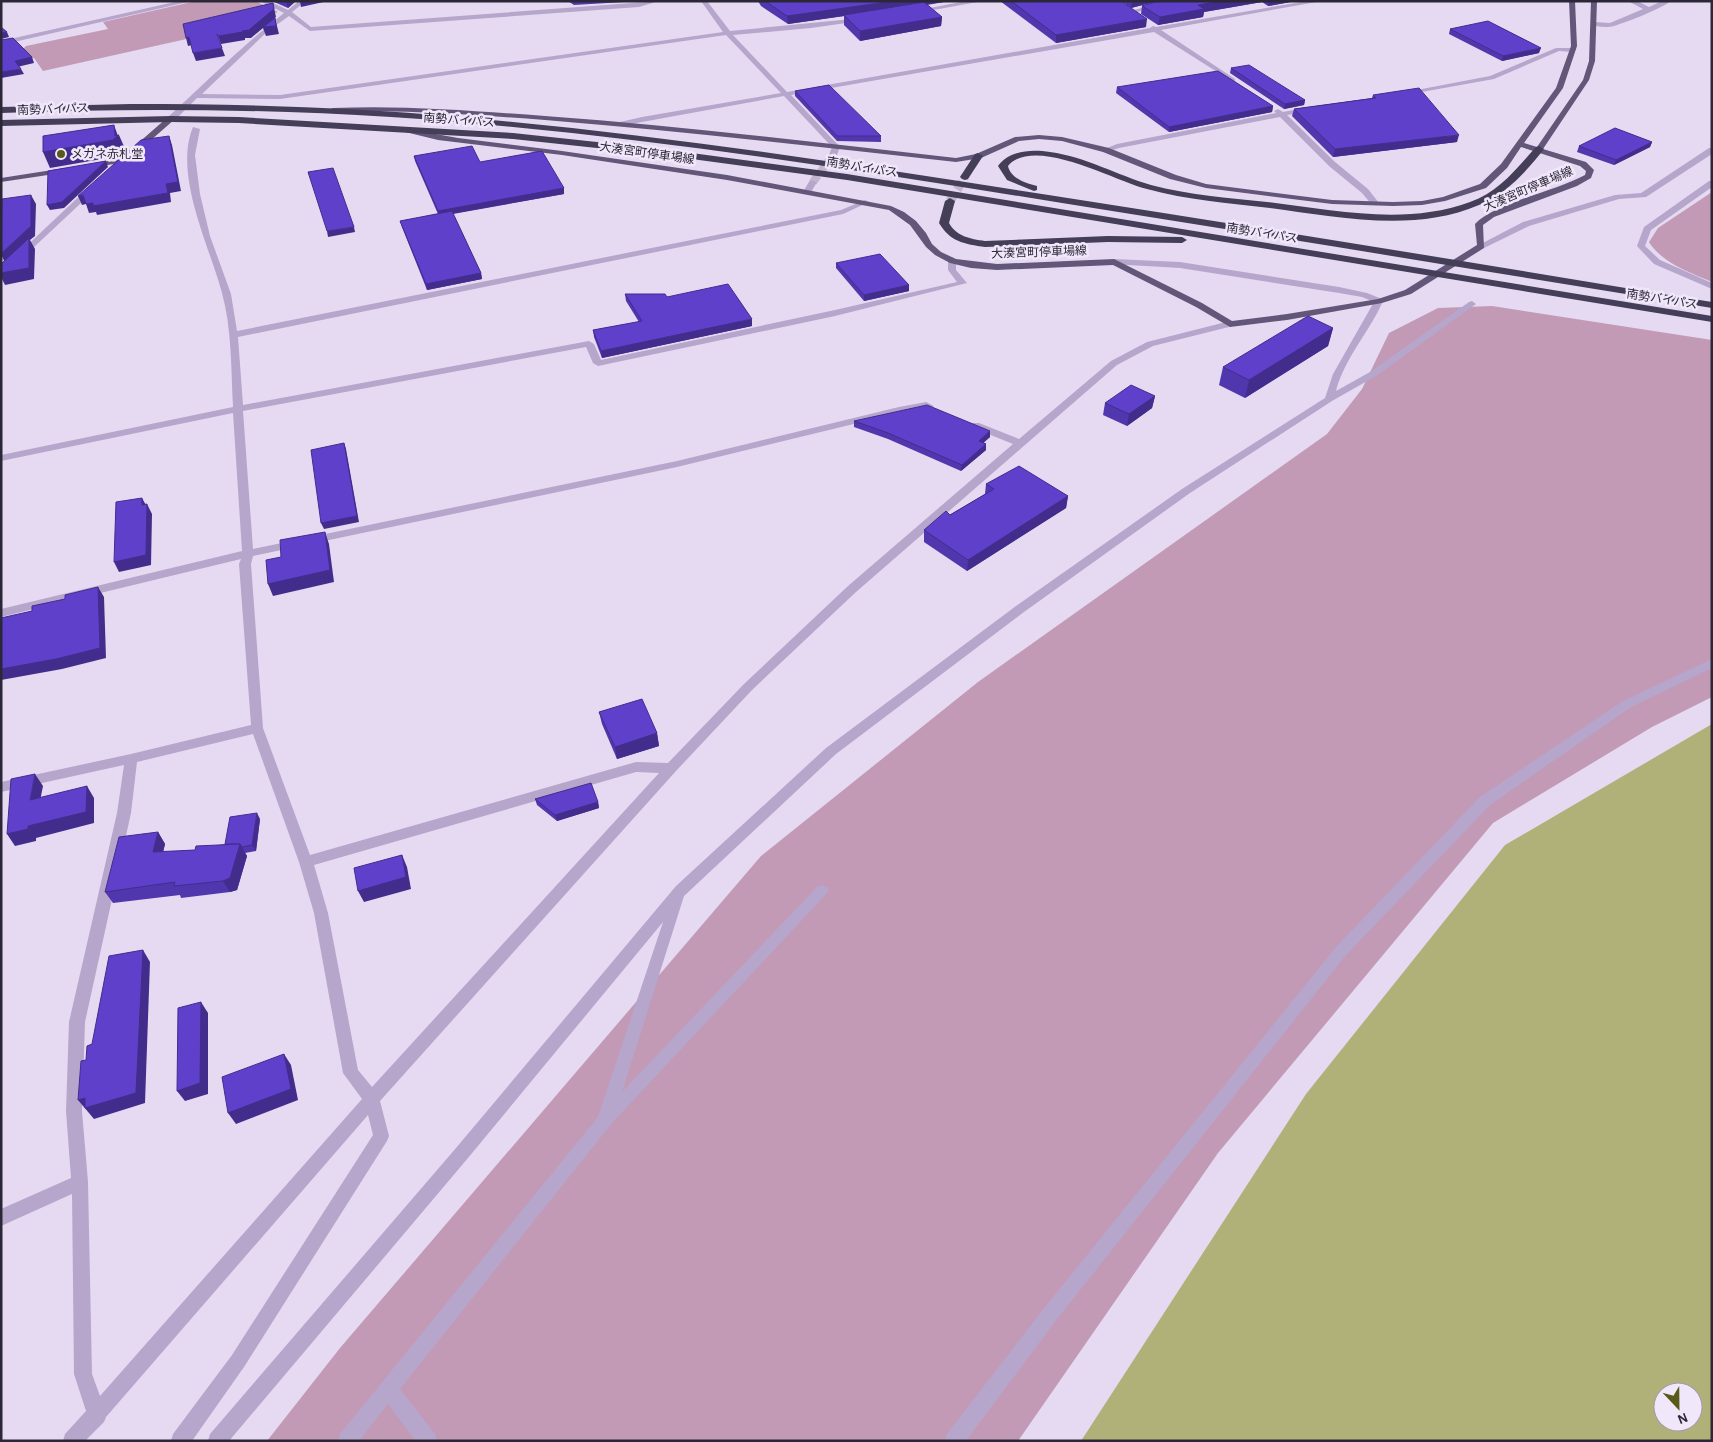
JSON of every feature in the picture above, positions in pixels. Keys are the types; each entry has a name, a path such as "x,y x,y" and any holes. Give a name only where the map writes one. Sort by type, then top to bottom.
{"highway":[{"name":"南勢バイパス","path":"1,110 182,107 321,111 516,124 677,142 858,167 1712,305"},
{"name":"南勢バイパス","path":"1,123 171,119 390,128 541,139 662,152 838,176 1712,319"},
{"path":"1382,251 1307,233 1037,189 1015,181 1006,174 1003,166 1006,162 1019,156 1048,154 1070,159 1141,185 1182,194 1337,213 1410,216 1458,209 1474,204 1502,190 1514,180 1539,149"},
{"path":"965,177 978,156"},
{"path":"950,202 944,223 949,232 961,239 985,244 1108,239 1182,240 1209,242 1285,255 1384,266"}],"main road":[{"name":"大湊宮町停車場線","path":"321,111 377,108 421,109 623,124 835,151 941,159 962,159 978,156 1018,139 1039,137 1062,139 1106,150 1173,177 1206,186 1332,202 1375,204 1422,203 1446,199 1483,186 1504,166 1559,88 1573,50 1572,1"},
{"path":"1539,149 1586,80 1592,61 1594,1"},
{"path":"1,180 123,160 171,119"},
{"name":"大湊宮町停車場線","path":"390,128 431,138 599,158 892,208 902,213 919,230 931,248 939,255 952,260 980,266 996,267 1114,262 1199,305 1230,324"},
{"name":"大湊宮町停車場線","path":"1481,246 1479,224 1491,216 1574,184 1588,176 1590,170 1583,164 1520,144"},
{"path":"1230,324 1296,316 1379,301 1408,292 1481,246"}],"street":[{"path":"1,43 189,1"},
{"path":"263,1 288,12 310,29 639,5 656,1"},
{"path":"171,119 288,12 303,1"},
{"path":"704,1 729,34 835,151"},
{"path":"910,12 980,1"},
{"path":"1130,12 1175,1"},
{"path":"623,124 1152,27 1319,1"},
{"path":"1632,1 1650,10"},
{"path":"1594,24 1611,26 1668,1"},
{"path":"1122,6 1136,16"},
{"path":"195,96 280,97 729,34 870,17"},
{"path":"1152,27 1243,87"},
{"path":"1397,94 1492,78 1558,49 1573,50"},
{"path":"1106,150 1117,146 1321,107"},
{"path":"1275,109 1283,114 1332,164 1365,191 1375,204"},
{"path":"180,1441 238,1361 381,1136 372,1100 351,1073 321,913 306,862 258,728 245,564 248,553 233,335 227,294 206,236 196,194 191,156 196,130"},
{"path":"1481,246 1526,224 1618,197 1643,196 1712,150"},
{"path":"110,172 123,160"},
{"path":"807,192 813,182"},
{"path":"1712,183 1648,229 1641,246 1657,262 1712,286"},
{"path":"1,275 96,186"},
{"path":"233,335 843,212 865,202"},
{"path":"1,458 237,409 589,344 598,363 835,313 963,283 952,270 952,260"},
{"path":"1114,262 1187,266 1339,290 1364,295 1379,301 1372,319 1332,381 1328,399"},
{"path":"217,1441 462,1153 681,890 831,751 1020,609 1186,491 1328,399 1373,374 1472,304"},
{"path":"72,1441 97,1415 372,1100 671,768 748,687 845,596 1114,363 1150,344 1230,324"},
{"path":"1,614 62,597 248,553 677,464 899,410 926,405 943,412"},
{"path":"968,422 1019,444"},
{"path":"954,1441 1051,1312 1341,951 1485,801 1627,704 1712,663"},
{"path":"1,787 131,759 258,728"},
{"path":"97,1415 82,1374 80,1182 74,1111 77,1022 124,813 131,759"},
{"path":"306,862 636,767 671,768"},
{"path":"605,1121 681,890"},
{"path":"347,1441 605,1121 822,891"},
{"path":"1,1218 80,1182"},
{"path":"388,1389 428,1441"}],"shaded area":[{"path":"196,1 255,1 278,12 218,32 43,71 34,58 20,61 16,56 26,46 108,29 103,22"},
{"path":"1712,192 1712,282 1685,270 1661,256 1649,242 1658,228"},
{"path":"1492,306 1712,340 1712,697 1652,727 1493,823 1218,1153 1018,1441 267,1441 340,1348 761,856 978,682 1327,434 1362,389 1389,333 1438,308"},
{"path":"1712,724 1712,1441 1081,1441 1306,1094 1505,845"}],"building":[{"path":"765,1 895,1 787,16"},
{"path":"1011,1 1121,1 1147,19 1056,35"},
{"path":"1158,1 1220,1 1198,5 1204,9 1160,17 1142,6"},
{"path":"924,2 942,17 860,31 844,15"},
{"path":"273,3 274,9 249,30 218,36 217,34 222,48 193,53 189,37 186,38 183,24"},
{"path":"275,18 276,26 263,27"},
{"path":"1488,21 1541,48 1503,56 1450,29"},
{"path":"1,27 7,32 1,33"},
{"path":"13,38 32,57 15,61 21,69 1,72 1,40"},
{"path":"1249,65 1305,100 1285,104 1231,68"},
{"path":"1218,71 1273,106 1169,127 1117,87"},
{"path":"829,85 881,136 837,136 795,91"},
{"path":"1419,88 1459,135 1335,149 1294,109 1376,98 1373,95"},
{"path":"114,125 115,136 119,135 113,140 43,152 43,136"},
{"path":"1615,128 1652,142 1616,160 1579,146"},
{"path":"169,136 178,182 166,184 168,193 93,206 93,203 86,204 83,195 78,196 141,140"},
{"path":"472,146 480,162 542,151 564,188 438,211 414,156"},
{"path":"106,161 62,202 47,205 48,171"},
{"path":"333,168 354,227 327,231 308,172"},
{"path":"31,195 31,226 1,254 2,199"},
{"path":"452,211 481,273 426,284 400,221"},
{"path":"29,238 29,268 1,273 1,264"},
{"path":"880,254 909,285 864,295 836,263"},
{"path":"728,284 752,319 601,351 593,330 642,321 625,294 665,294 667,297"},
{"path":"1308,316 1333,328 1249,380 1223,367"},
{"path":"1131,385 1155,396 1129,414 1105,403"},
{"path":"927,405 990,431 979,441 986,444 962,465 888,433 854,421"},
{"path":"344,443 357,516 321,523 311,450"},
{"path":"1019,466 1068,496 968,560 924,530 946,511 950,515 994,489 986,484"},
{"path":"142,498 142,505 147,504 146,555 114,562 116,502"},
{"path":"325,532 330,570 268,584 266,560 281,557 280,540"},
{"path":"98,587 100,648 56,659 1,669 1,618 32,611 32,606 65,599 65,595"},
{"path":"642,699 657,733 615,747 599,712"},
{"path":"35,774 30,800 87,786 86,812 28,826 28,829 7,834 11,779"},
{"path":"591,783 598,802 555,815 535,799"},
{"path":"257,813 252,845 242,847 240,844 225,844 230,817"},
{"path":"158,832 153,852 195,850 196,846 240,844 230,878 223,881 174,886 175,882 105,892 119,837"},
{"path":"402,855 406,877 358,891 354,868"},
{"path":"143,950 136,1093 85,1108 85,1098 78,1100 81,1061 86,1060 87,1046 92,1044 109,956"},
{"path":"201,1002 200,1083 177,1091 178,1008"},
{"path":"284,1054 291,1089 228,1113 222,1077"}],"tunnel":[{"path":"813,182 833,155"},
{"path":"950,201 965,177"}],"place":[{"name":"メガネ赤札堂","path":"61,154"}]}
